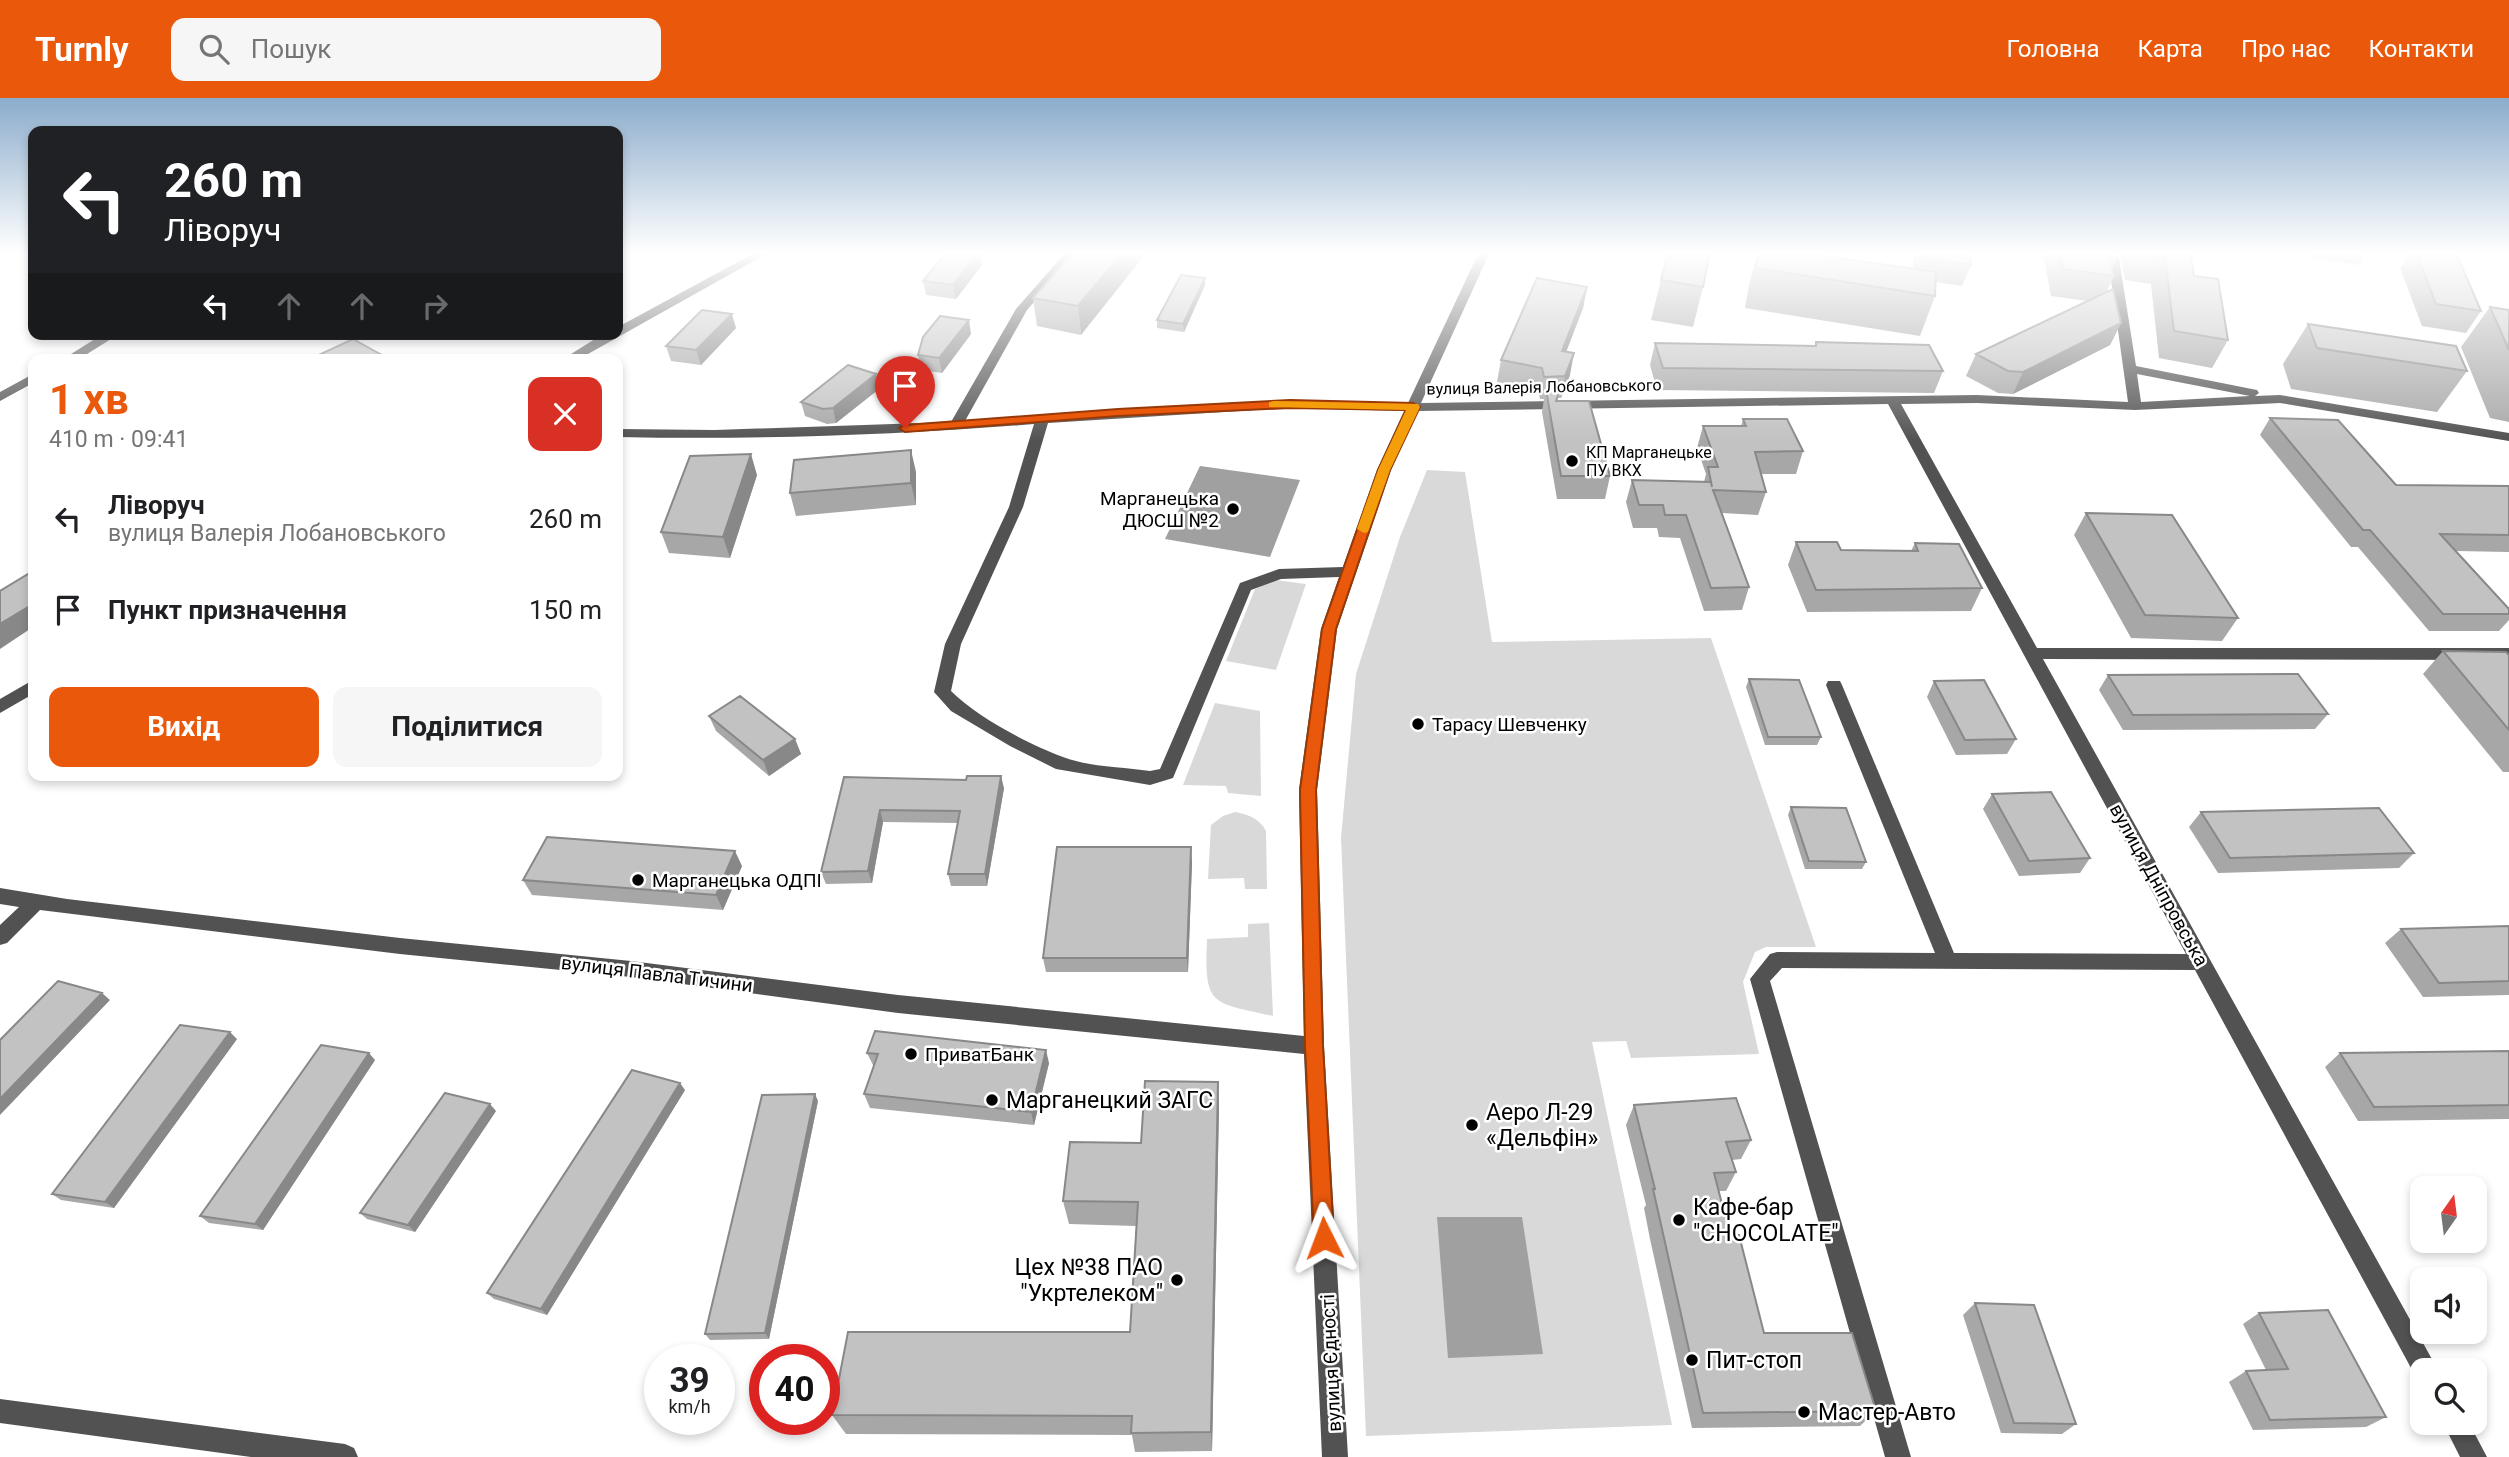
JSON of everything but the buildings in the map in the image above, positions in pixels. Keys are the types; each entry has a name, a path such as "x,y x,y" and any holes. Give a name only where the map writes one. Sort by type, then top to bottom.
{"street":[{"path":"623,329 648,315"},
{"path":"956,426 1018,315"},
{"name":"вулиця Єдності","path":"1335,1457 1314,1046 1308,790 1329,629 1384,470 1455,315"},
{"path":"2122,315 2135,406"},
{"path":"78,354 102,340"},
{"path":"578,354 602,340"},
{"path":"2130,369 2280,399 2509,437"},
{"path":"0,397 28,382"},
{"name":"вулиця Валерія Лобановського","path":"623,433 715,434 956,426 1290,404 1413,407 1977,398 2135,406 2280,399"},
{"name":"вулиця Дніпровська","path":"1892,400 2419,1358"},
{"path":"1042,419 1016,508 944,670 942,692 957,707 1016,742 1062,764 1150,778 1167,773 1245,587 1279,574 1348,572"},
{"path":"2031,653 2509,654"},
{"path":"1834,685 1948,961"},
{"path":"0,707 28,689"},
{"name":"вулиця Павла Тичини","path":"0,896 400,946 645,971 898,1004 1314,1046"},
{"path":"0,937 37,902"},
{"path":"1898,1457 1760,979 1777,960 2201,962"},
{"path":"0,1411 345,1457"},
{"path":"2461,1435 2473,1457"}],"shaded area":[{"name":"Марганецька ДЮСШ №2","path":"1200,466 1300,480 1270,557 1165,539"},
{"path":"1427,470 1465,472 1492,642 1711,638 1816,947 1766,947 1755,952 1743,982 1759,1054 1631,1058 1626,1041 1592,1042 1672,1425 1366,1436 1341,838 1356,674 1400,537"},
{"path":"1275,580 1306,584 1276,670 1226,661 1255,589"},
{"path":"1215,703 1260,711 1261,796 1228,793 1226,786 1183,785"},
{"path":"1235,812 1253,818 1266,831 1267,889 1245,889 1244,878 1208,879 1211,825 1223,816"},
{"path":"1269,923 1273,1016 1236,1008 1216,998 1210,990 1206,961 1207,939 1248,937 1248,924"},
{"path":"1437,1217 1522,1217 1543,1354 1448,1358"}],"slow traffic":[{"path":"1274,405 1413,407 1384,470 1364,529"}],"place":[{"name":"КП Марганецьке ПУ ВКХ","path":"1572,461"},
{"name":"Марганецька ДЮСШ №2","path":"1233,509"},
{"name":"Тарасу Шевченку","path":"1418,724"},
{"name":"Марганецька ОДПІ","path":"638,880"},
{"name":"ПриватБанк","path":"911,1054"},
{"name":"Марганецкий ЗАГС","path":"992,1100"},
{"name":"Аеро Л-29 «Дельфін»","path":"1472,1125"},
{"name":"Кафе-бар \"CHOCOLATE\"","path":"1679,1220"},
{"name":"Цех №38 ПАО \"Укртелеком\"","path":"1177,1280"},
{"name":"Пит-стоп","path":"1692,1360"},
{"name":"Мастер-Авто","path":"1804,1412"}],"route":[{"path":"905,428 1290,404 1413,407 1384,470 1329,629 1308,790 1314,1046 1324,1238"}]}
